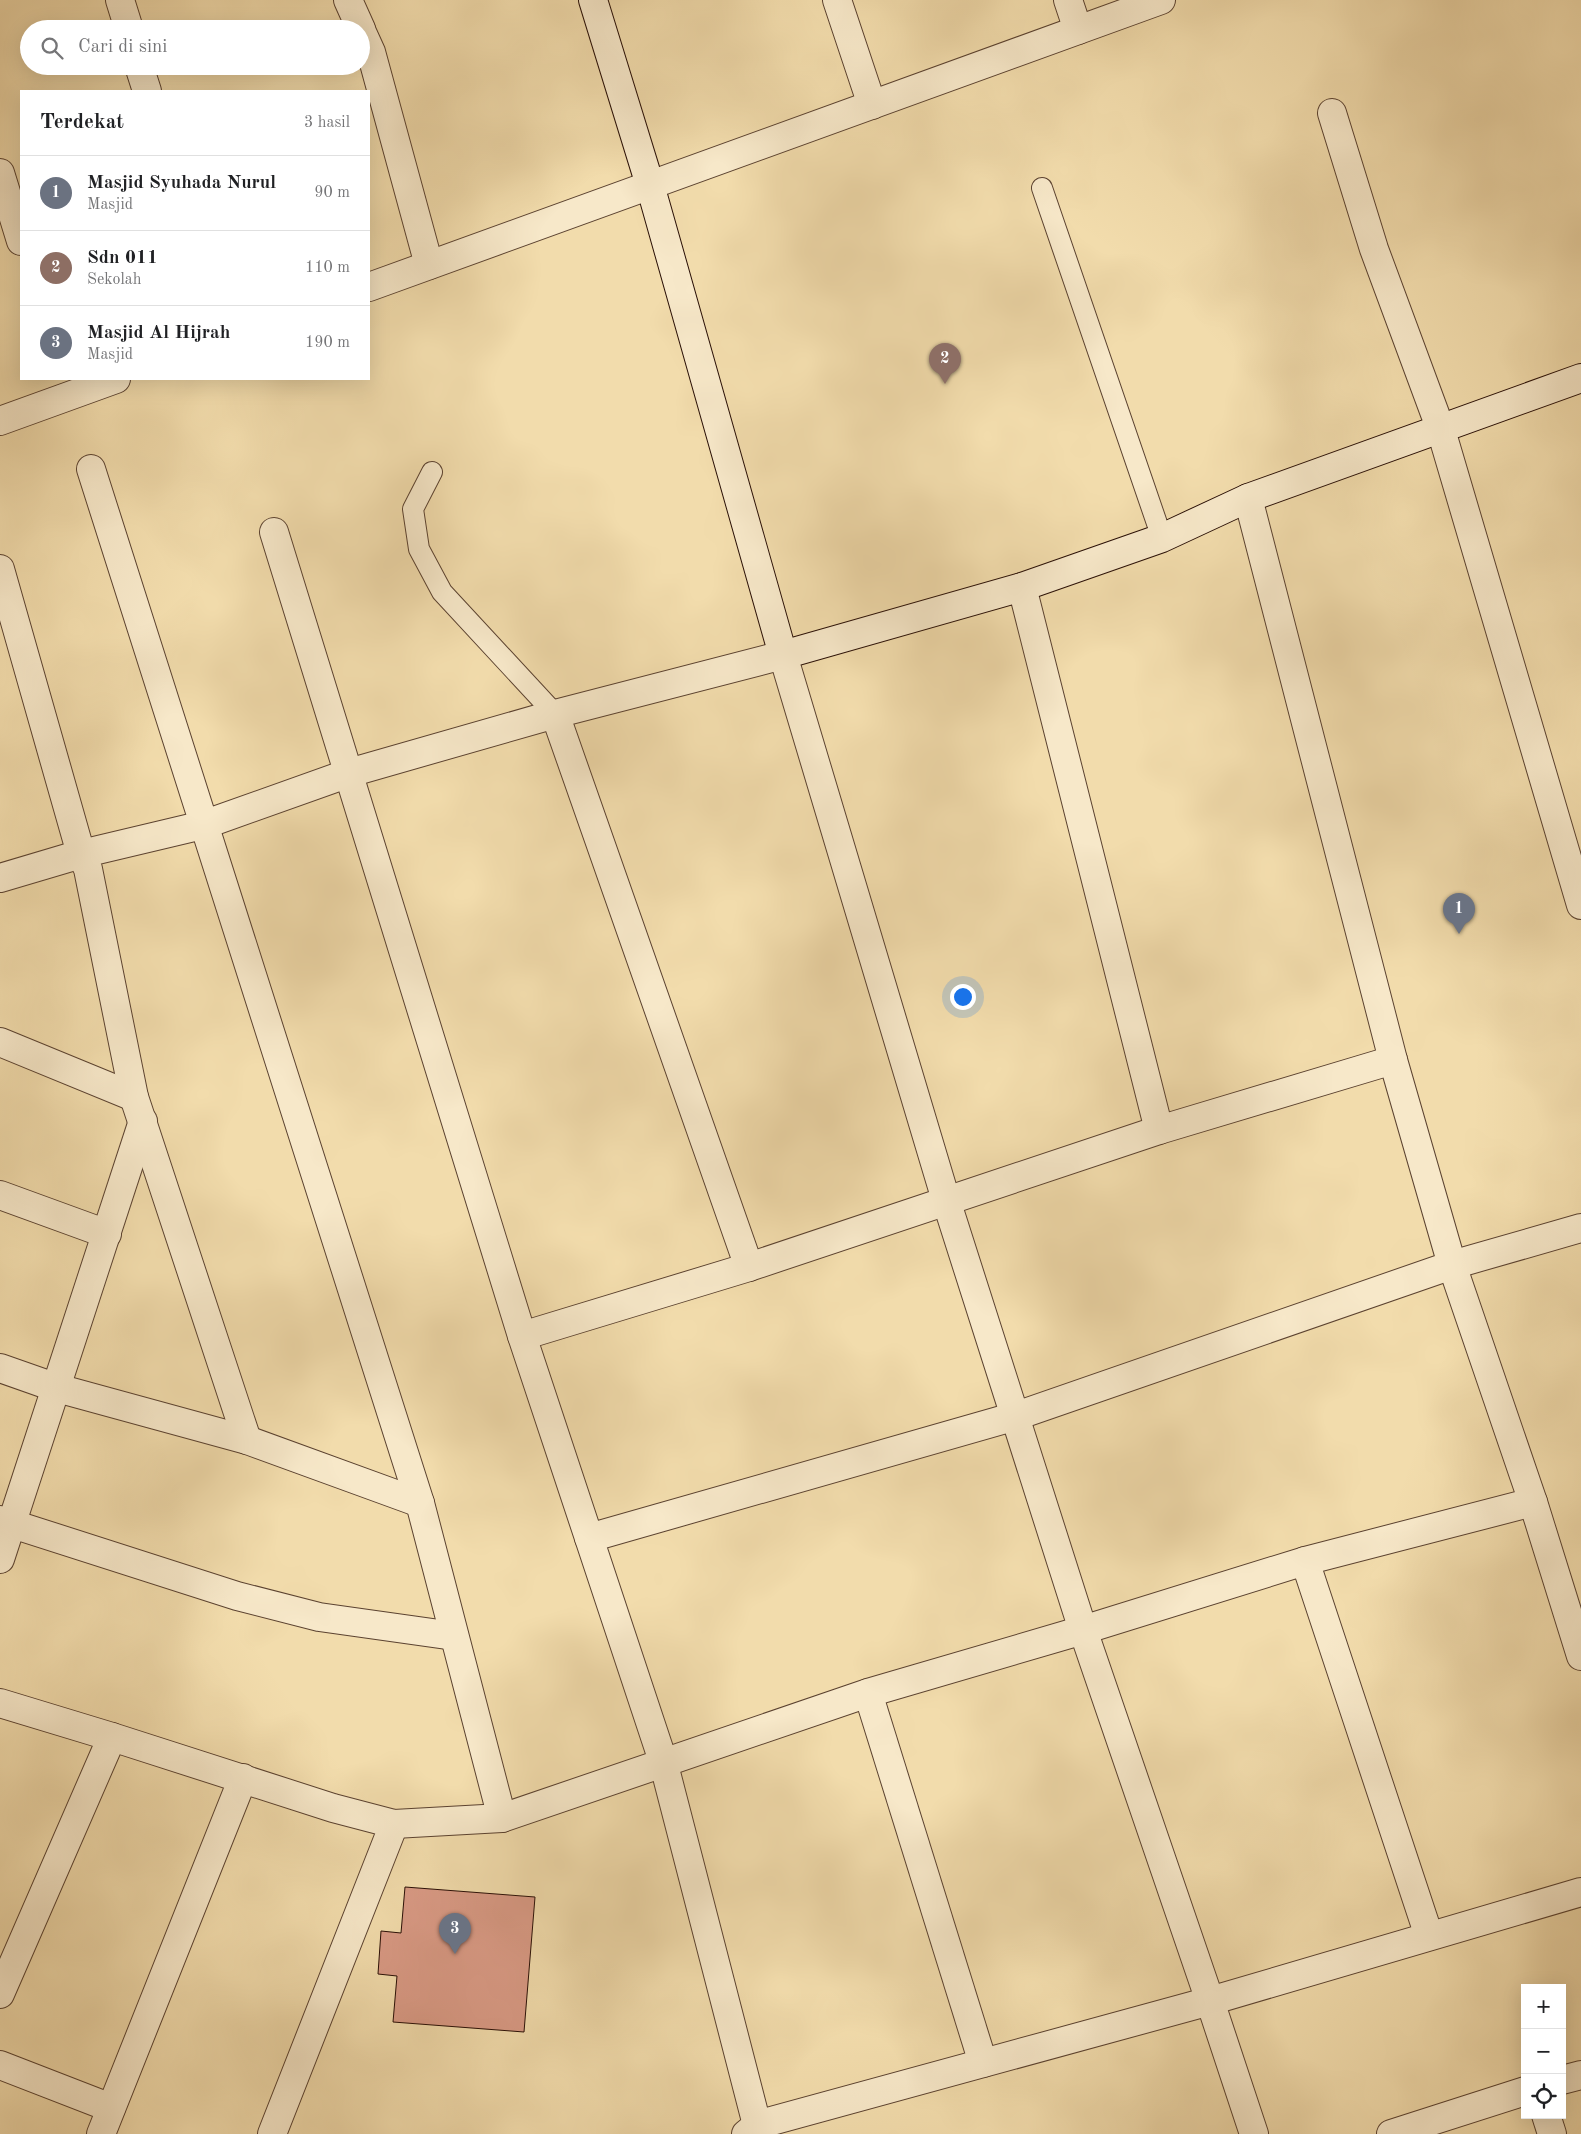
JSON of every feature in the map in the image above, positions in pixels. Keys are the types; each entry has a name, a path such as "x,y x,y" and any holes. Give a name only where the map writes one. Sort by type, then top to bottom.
{"street":[{"path":"120,0 126,20"},
{"path":"348,0 357,20"},
{"path":"593,0 650,185 783,655 946,1200 1083,1630 1254,2134"},
{"path":"837,0 872,105"},
{"path":"1068,0 1078,30"},
{"path":"370,287 1161,0"},
{"path":"370,52 429,265"},
{"path":"143,75 147,90"},
{"path":"1332,113 1374,249 1441,430 1581,905"},
{"path":"0,173 20,238"},
{"path":"0,878 81,854 203,825 349,773 555,714 783,655 1022,587 1162,538 1248,498 1581,378"},
{"path":"0,421 67,387 110,380"},
{"path":"91,469 420,1503 502,1818"},
{"path":"1248,498 1393,1060 1452,1265 1533,1502 1581,1656"},
{"path":"274,532 522,1336 663,1761 752,2129 982,2063 1210,2001 1581,1892"},
{"path":"0,570 81,854 88,869 139,1109 247,1440"},
{"path":"1022,587 1159,1130"},
{"path":"555,714 749,1267"},
{"path":"0,1042 139,1109"},
{"path":"522,1336 749,1267 1159,1130 1393,1060"},
{"path":"0,1559 5,1522 57,1388 107,1234 139,1109"},
{"path":"0,1195 107,1234"},
{"path":"589,1538 1016,1416 1452,1265 1581,1228"},
{"path":"0,1368 57,1388 247,1440 420,1503"},
{"path":"0,1703 243,1778 333,1808 394,1824 502,1818 663,1761 868,1693 1083,1630 1305,1561 1533,1502"},
{"path":"5,1522 237,1596 310,1615 454,1636"},
{"path":"1305,1561 1429,1936"},
{"path":"868,1693 982,2063"},
{"path":"0,1994 112,1737"},
{"path":"101,2134 243,1778"},
{"path":"272,2134 394,1824"},
{"path":"0,2065 111,2108"},
{"path":"1566,2079 1581,2075"},
{"path":"1391,2134 1521,2092"},
{"path":"1547,2119 1552,2134"}],"lane":[{"path":"1042,188 1162,538"},
{"path":"432,472 414,509 419,549 442,592 555,714"}],"building":[{"path":"405,1887 535,1897 524,2032 393,2022 397,1976 378,1974 381,1931 401,1933"}],"place":[{"name":"Sdn 011","path":"945,384"},
{"name":"Masjid Syuhada Nurul","path":"1459,934"},
{"name":"Masjid Al Hijrah","path":"455,1954"}]}
